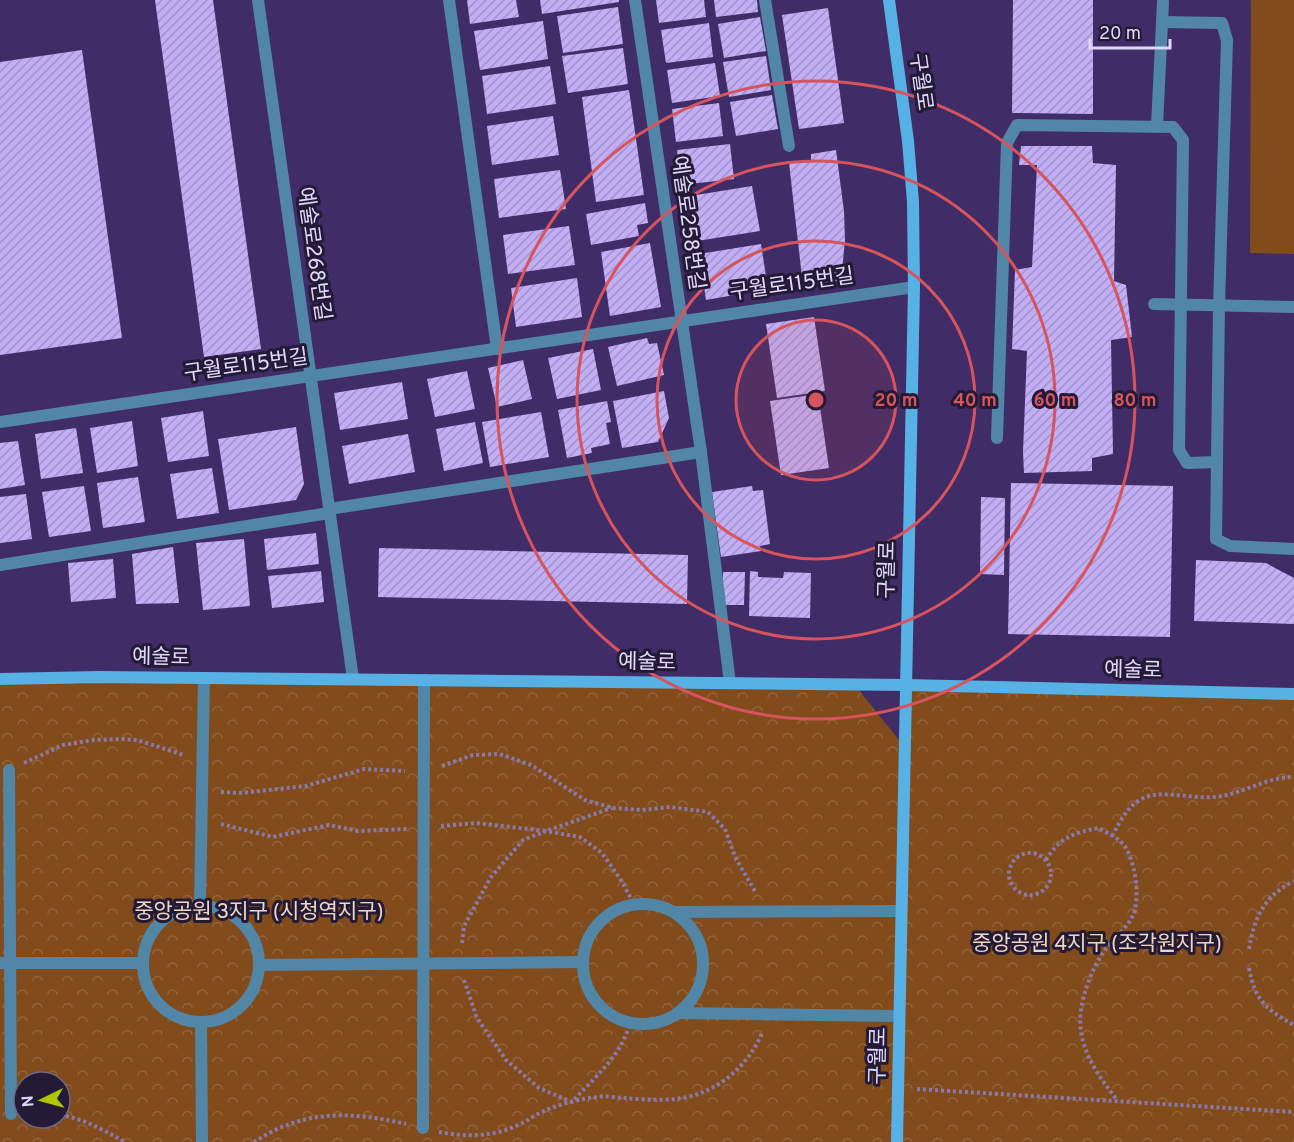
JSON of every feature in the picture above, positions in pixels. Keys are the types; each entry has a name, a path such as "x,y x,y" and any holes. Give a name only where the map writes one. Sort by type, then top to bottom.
{"main road":[{"name":"구월로","path":"889,0 908,141 913,202 914,287 897,1142"},
{"name":"예술로","path":"0,679 204,678 905,685 1294,694"}],"street":[{"name":"예술로268번길","path":"258,0 353,679"},
{"path":"449,0 497,349"},
{"name":"예술로258번길","path":"635,0 701,453 730,683"},
{"path":"765,0 789,146"},
{"path":"1157,126 1163,2"},
{"path":"1162,22 1222,23 1227,40 1219,306 1216,539 1230,546 1294,549"},
{"path":"997,438 1007,143 1017,125 1173,127 1183,140 1179,450 1187,463 1217,462"},
{"name":"구월로115번길","path":"0,422 914,287"},
{"path":"1154,304 1294,307"},
{"path":"0,565 701,453"},
{"path":"200,904 204,678"},
{"path":"423,1128 424,680"},
{"path":"9,770 5,963 11,1114"},
{"path":"200,904 219,908 237,917 250,931 258,949 260,965 254,988 244,1004 228,1015 210,1022 191,1022 173,1016 158,1004 147,988 142,963 151,932 164,917 181,908 200,904"},
{"path":"634,904 654,904 674,912 689,926 699,943 703,964 699,983 691,1000 677,1013 660,1021 641,1024 622,1020 606,1011 593,997 585,979 583,962 587,940 598,923 614,910 634,904"},
{"path":"674,912 901,911"},
{"path":"260,965 583,962"},
{"path":"5,963 142,963"},
{"path":"677,1013 899,1016"},
{"path":"201,1022 202,1142"}],"path":[{"path":"9,770 63,745 94,740 137,740 176,754 202,759"},
{"path":"202,792 240,793 306,786 364,770 423,771 473,755 500,754 531,765 585,800 613,808 642,810 670,807 708,812 725,829 735,857 767,912"},
{"path":"1113,836 1128,809 1148,796 1214,797 1283,777 1294,777"},
{"path":"1046,860 1054,846 1075,832 1098,828 1123,843 1130,855 1137,896 1134,913 1125,929 1106,948 1096,966 1086,989 1081,1012 1085,1048 1091,1064 1117,1100"},
{"path":"1028,852 1046,860 1051,873 1046,887 1041,892 1027,895 1014,888 1010,882 1009,869 1016,857 1028,852"},
{"path":"1249,949 1252,929 1260,910 1274,895 1294,881"},
{"path":"1249,968 1253,990 1264,1005 1294,1025"},
{"path":"254,1142 287,1125 319,1117 351,1114 458,1136 487,1134 515,1127 544,1111 599,1096 639,1099 696,1096 714,1087 738,1070 756,1046 765,1026 767,1014"},
{"path":"572,1102 615,1055 627,1036 630,1022"},
{"path":"898,1087 1294,1112"},
{"path":"72,1117 107,1131 125,1142"}],"green space":[{"path":"1251,0 1294,0 1294,254 1250,253"},
{"name":"중앙공원 3지구 (시청역지구)","path":"0,680 854,684 903,745 905,685 1294,694 1294,1142 0,1142"}],"building":[{"path":"155,0 213,0 261,349 204,357"},
{"path":"467,0 516,0 519,17 470,24"},
{"path":"540,0 619,0 619,2 542,14"},
{"path":"656,0 704,0 706,17 659,23"},
{"path":"714,0 757,0 758,12 716,17"},
{"path":"1013,0 1093,0 1093,114 1012,113"},
{"path":"618,7 623,44 563,53 557,16"},
{"path":"828,8 844,123 799,129 782,15"},
{"path":"760,17 766,51 724,58 718,24"},
{"path":"543,21 548,59 480,70 474,31"},
{"path":"709,23 713,57 666,63 661,30"},
{"path":"623,48 628,84 568,93 562,56"},
{"path":"82,50 122,338 0,355 0,62"},
{"path":"766,56 771,90 729,97 723,62"},
{"path":"715,63 720,96 672,103 667,70"},
{"path":"550,66 556,104 487,114 482,76"},
{"path":"629,90 644,195 596,202 582,97"},
{"path":"772,95 778,129 736,136 730,102"},
{"path":"719,103 723,136 676,142 672,109"},
{"path":"553,116 559,155 492,165 487,126"},
{"path":"730,144 734,179 681,185 677,150"},
{"path":"1021,146 1092,146 1093,163 1116,165 1114,281 1126,285 1132,337 1111,340 1113,454 1092,458 1092,471 1024,473 1027,351 1012,349 1015,270 1032,267 1037,165 1019,165"},
{"path":"836,150 844,211 845,240 842,271 837,272 837,281 803,286 789,163 811,160 811,154"},
{"path":"560,170 566,209 499,218 494,179"},
{"path":"752,186 760,231 697,241 690,196"},
{"path":"645,203 648,223 637,225 639,236 591,245 586,214"},
{"path":"569,226 575,265 508,274 503,235"},
{"path":"650,243 661,307 610,316 601,252"},
{"path":"761,244 768,289 706,300 699,254"},
{"path":"577,278 582,317 516,327 511,288"},
{"path":"814,317 825,391 777,398 766,324"},
{"path":"647,338 649,344 657,343 664,375 617,386 608,347"},
{"path":"593,349 601,390 557,399 548,358"},
{"path":"523,360 532,399 497,407 488,368"},
{"path":"467,371 475,409 435,417 427,379"},
{"path":"402,382 408,419 340,430 334,393"},
{"path":"664,391 669,418 658,442 622,448 613,401"},
{"path":"818,394 829,468 781,475 770,401"},
{"path":"607,401 611,422 606,423 610,444 591,448 592,453 567,458 558,410"},
{"path":"203,411 209,456 168,462 161,418"},
{"path":"541,412 549,457 490,467 482,422"},
{"path":"132,421 138,466 97,473 90,428"},
{"path":"475,422 483,463 444,471 436,429"},
{"path":"296,427 304,484 296,500 229,510 218,439"},
{"path":"76,428 83,473 41,479 35,434"},
{"path":"408,434 415,472 349,484 342,446"},
{"path":"18,441 25,485 0,489 0,443"},
{"path":"212,468 219,513 177,519 170,474"},
{"path":"138,477 145,522 103,528 97,483"},
{"path":"1011,483 1173,486 1170,637 1008,634"},
{"path":"84,486 91,531 49,537 42,492"},
{"path":"752,486 753,491 763,490 770,544 760,546 761,551 721,557 712,492"},
{"path":"26,494 32,539 0,543 0,497"},
{"path":"981,497 1005,498 1004,575 980,574"},
{"path":"316,533 319,564 267,570 264,539"},
{"path":"244,539 250,606 203,610 196,543"},
{"path":"173,547 179,603 136,604 132,554"},
{"path":"379,548 688,555 687,604 378,597"},
{"path":"113,559 116,598 71,602 68,563"},
{"path":"1196,560 1266,563 1294,578 1294,624 1194,621"},
{"path":"321,571 324,602 272,608 268,576"},
{"path":"750,571 758,572 758,577 783,578 784,572 811,573 810,618 749,616"},
{"path":"723,572 745,572 744,605 723,605"}],"park label":[{"name":"중앙공원 4지구 (조각원지구)","path":"1097,944"}]}
